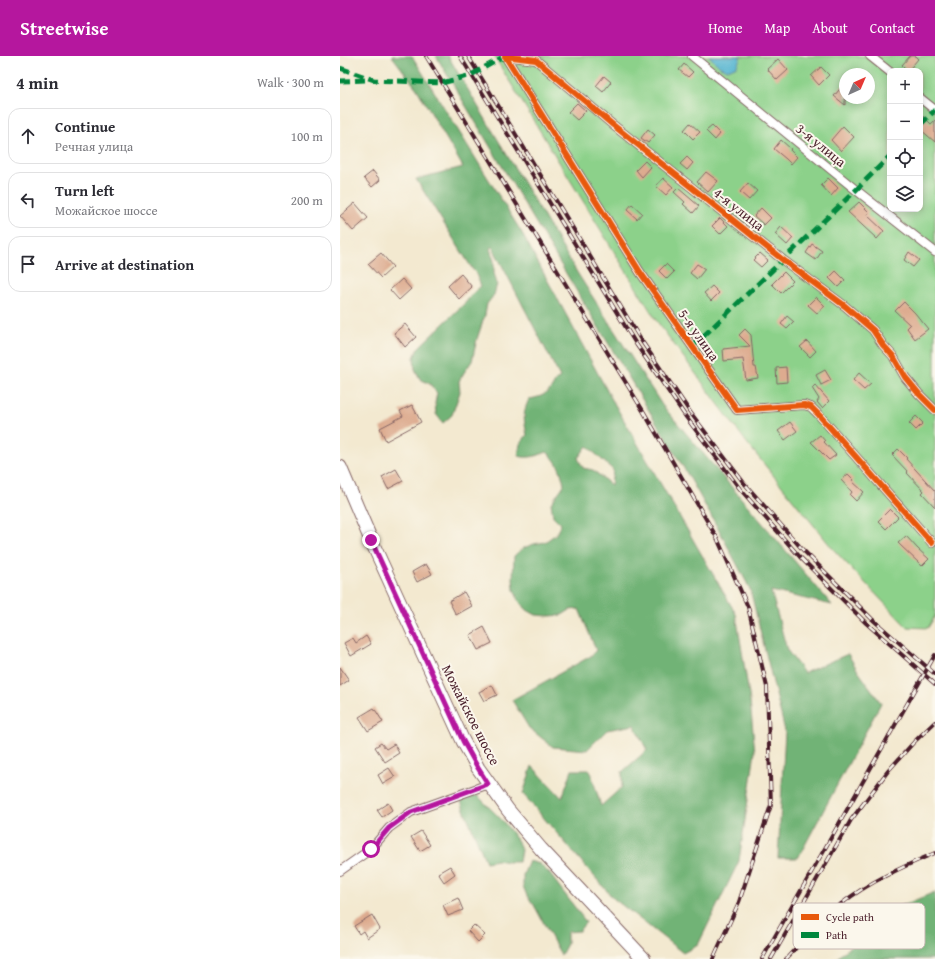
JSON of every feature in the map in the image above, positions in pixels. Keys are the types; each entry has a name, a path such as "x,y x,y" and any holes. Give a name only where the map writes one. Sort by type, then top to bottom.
{"main road":[{"name":"Можайское шоссе","path":"340,467 371,540 463,741 478,768 508,810 541,849 644,959"}],"street":[{"name":"4-я улица","path":"505,56 536,60 619,130 783,260 845,306 872,330 893,356 919,394 935,410"},
{"name":"5-я улица","path":"505,56 640,272 737,410 804,405 811,407 820,415 932,543"},
{"name":"3-я улица","path":"692,56 850,185 935,252"},
{"path":"870,56 887,70"},
{"path":"923,100 935,110"},
{"path":"340,871 371,849 389,828 411,812 488,784"}],"green space":[{"path":"392,56 412,56 522,233 610,396 736,614 750,701 755,752 739,861 698,945 683,953 613,898 523,794 532,766 562,798 572,770 590,770 601,806 622,787 622,772 647,750 634,725 607,730 587,750 553,747 529,728 512,700 591,656 596,650 579,609 570,610 562,615 536,615 527,610 519,601 514,590 514,556 523,548 545,542 556,534 561,524 553,516 551,503 564,485 556,463 547,452 529,457 518,456 520,444 527,435 524,417 529,399 548,392 556,380 560,377 492,246 490,249 494,261 494,273 497,284 494,295 487,304 472,361 459,381 460,392 452,415 443,423 436,414 435,403 437,393 430,384 420,379 415,369 414,358 418,348 481,286 475,272 416,179 463,167 417,89","holes":["587,446 613,470 611,485 593,470 583,468 578,458"]},
{"path":"436,56 448,56 578,274 662,405 832,605 771,591 787,650 804,673 848,654 858,671 881,703 798,858 778,858 785,731 750,589 691,480"},
{"path":"494,56 935,56 935,616 928,628 907,627 833,549 747,443 656,320"},
{"path":"467,792 478,796 503,821 517,840 521,850 519,862 497,860 486,862 461,801"},
{"path":"529,861 540,864 549,873 586,922 579,931 567,932 567,944 561,955 534,905 527,896 523,886 523,875"},
{"path":"935,892 935,959 837,959 847,949 925,949 925,903 908,903"}],"water":[{"path":"709,56 741,56 737,66 728,70 720,67"}],"building":[{"path":"910,56 915,56 918,59 910,68 905,68 902,65"},
{"path":"778,59 788,70 777,80 767,69"},
{"path":"684,64 693,72 688,77 679,70"},
{"path":"821,67 829,75 819,85 811,76"},
{"path":"604,76 611,82 603,92 596,86"},
{"path":"839,90 839,100 834,96"},
{"path":"577,103 586,111 577,120 568,112"},
{"path":"923,116 931,124 935,120 935,142 923,132"},
{"path":"690,123 700,132 693,139 684,130"},
{"path":"712,126 720,134 715,140 706,131"},
{"path":"843,126 854,137 841,151 831,140"},
{"path":"648,129 655,135 648,143 641,138"},
{"path":"781,140 797,157 791,164 774,149"},
{"path":"687,157 693,163 687,170 680,164"},
{"path":"645,161 651,167 642,177 636,170"},
{"path":"373,171 380,180 372,187 364,178"},
{"path":"706,172 718,181 708,192 697,182"},
{"path":"663,178 673,187 666,195 656,186"},
{"path":"828,178 838,188 831,196 821,185"},
{"path":"748,183 757,191 749,200 740,192"},
{"path":"678,188 699,206 693,213 683,204 685,202 674,192"},
{"path":"859,202 869,212 867,215 884,231 877,239 848,212"},
{"path":"355,203 368,218 353,231 340,216"},
{"path":"632,204 642,213 637,219 627,210"},
{"path":"761,208 771,218 764,225 754,216"},
{"path":"720,218 728,226 720,234 712,226"},
{"path":"781,227 793,238 787,245 775,234"},
{"path":"812,244 822,251 816,260 806,253"},
{"path":"909,252 919,260 913,267 904,260"},
{"path":"381,253 393,267 381,278 368,264"},
{"path":"760,253 768,260 761,267 753,260"},
{"path":"666,264 674,272 667,279 659,271"},
{"path":"697,264 705,269 697,279 690,273"},
{"path":"836,271 845,280 838,287 829,278"},
{"path":"784,272 793,281 781,293 772,284"},
{"path":"461,274 472,287 459,299 448,286"},
{"path":"402,279 411,289 399,300 390,290"},
{"path":"712,286 719,293 711,301 704,293"},
{"path":"816,297 825,306 817,313 808,305"},
{"path":"904,302 928,329 915,339 907,328 910,325 895,311"},
{"path":"787,316 794,322 787,329 781,324"},
{"path":"405,324 416,337 405,347 394,333"},
{"path":"745,329 751,335 754,367 756,367 758,378 746,380 743,359 724,361 723,349 750,346 739,335"},
{"path":"807,341 816,351 810,357 800,347"},
{"path":"786,367 787,382 777,383 776,368"},
{"path":"825,370 831,380 821,385 816,375"},
{"path":"859,373 871,384 864,390 853,380"},
{"path":"815,385 829,401 822,408 817,402 819,399 812,388"},
{"path":"412,405 421,422 386,441 380,428 403,416 400,411"},
{"path":"916,416 923,423 916,430 909,423"},
{"path":"790,422 797,431 785,440 778,431"},
{"path":"820,435 825,441 824,442 836,455 829,460 811,442"},
{"path":"898,449 935,491 935,507 922,493 924,491 892,455"},
{"path":"396,469 403,481 388,489 382,477"},
{"path":"848,474 854,480 852,481 864,492 856,501 850,495 852,492 841,480"},
{"path":"890,509 898,517 886,529 878,521"},
{"path":"906,536 929,559 922,566 898,543"},
{"path":"426,564 432,574 417,582 412,572"},
{"path":"464,592 472,606 456,615 449,601"},
{"path":"484,627 492,643 478,650 470,635"},
{"path":"366,636 371,644 351,656 344,643 353,638 356,643"},
{"path":"340,667 349,680 340,686"},
{"path":"492,685 497,695 484,701 479,692"},
{"path":"374,708 383,722 368,731 359,717"},
{"path":"381,743 386,749 394,744 399,753 385,762 375,747"},
{"path":"389,768 395,777 383,784 378,775"},
{"path":"388,803 392,810 382,817 377,810"},
{"path":"421,831 430,845 420,851 411,837"},
{"path":"450,866 455,874 444,882 438,873"},
{"path":"458,898 463,910 448,916 443,905"},
{"path":"372,915 380,929 367,938 363,931 359,934 354,926"},
{"path":"474,925 485,935 478,942 468,931"}],"railway":[{"path":"426,56 642,409 717,538 748,607 767,687 771,805 739,902 713,959"},
{"path":"460,56 636,344 686,417 740,489 800,557 866,623 935,684"},
{"path":"468,56 641,340 690,412 744,483 803,550 872,619 935,674"},
{"path":"794,903 935,655"},
{"path":"803,903 851,820 888,771 914,742 935,722"},
{"path":"842,903 886,876 935,853"},
{"path":"762,959 793,905"},
{"path":"771,959 793,921"},
{"path":"786,959 796,949"}],"marked path":[{"path":"340,68 374,80 442,83 471,75 505,56"},
{"path":"340,81 368,80"},
{"path":"923,122 935,110"},
{"path":"692,347 887,159"}],"cycle path":[{"path":"505,56 640,272 737,410 804,405 811,407 932,543"},
{"path":"505,56 536,60 613,125 783,260 845,306 873,330 883,345 893,356 905,377 935,410"}],"route":[{"path":"371,540 463,741 488,784 411,812 389,828 371,849"}]}
